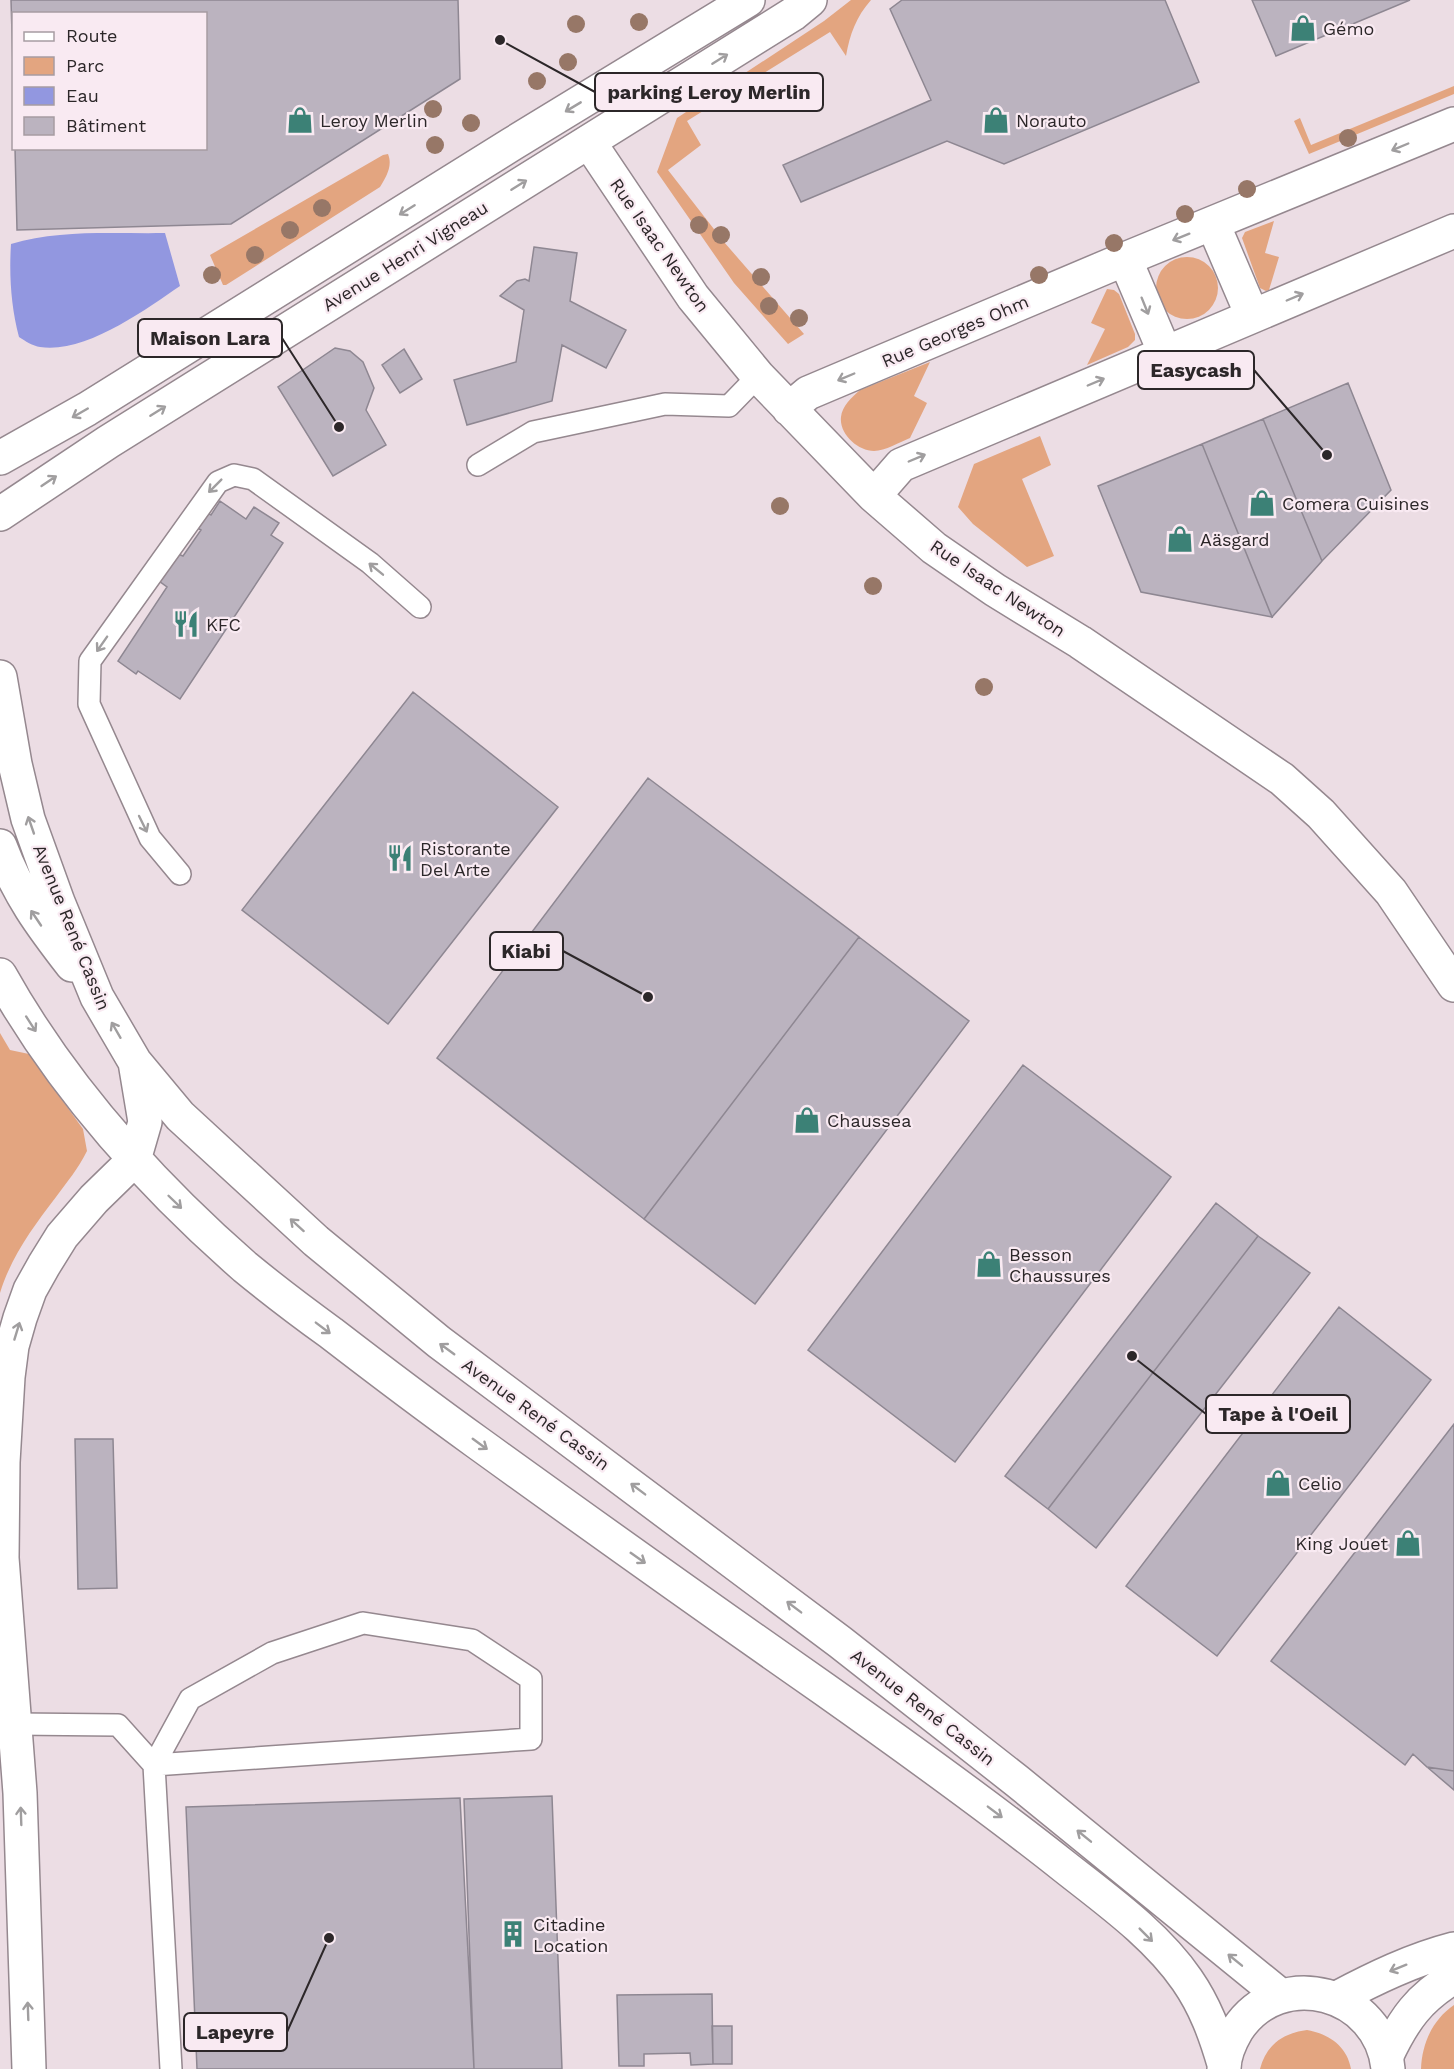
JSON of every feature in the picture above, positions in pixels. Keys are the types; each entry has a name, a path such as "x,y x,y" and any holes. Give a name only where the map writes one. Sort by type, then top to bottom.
{"street":[{"path":"0,458 95,404 748,0"},
{"name":"Avenue Henri Vigneau","path":"0,513 108,442 793,14 810,0"},
{"name":"Rue Georges Ohm","path":"789,409 808,393 1454,124"},
{"name":"Rue Isaac Newton","path":"589,142 693,297 758,376 874,496 934,548 995,590 1080,642 1282,779 1321,814 1391,892 1454,985"},
{"path":"1213,224 1252,315"},
{"path":"874,496 901,465 1454,231"},
{"path":"1125,260 1166,353"},
{"name":"Avenue René Cassin","path":"0,677 15,764 28,819 58,902 97,998 135,1062 180,1116 316,1241 439,1342 850,1650 1017,1781 1281,1996"},
{"path":"0,846 11,876 34,917 97,998"},
{"path":"0,975 40,1040 134,1160 177,1204 246,1267 287,1301 434,1411 948,1776 1130,1919 1165,1954 1186,1979 1203,2005 1215,2032 1224,2066"},
{"path":"30,2069 20,1793 2,1558 5,1409 12,1346 30,1290 62,1236 94,1199 134,1160 144,1122 135,1062"},
{"path":"1337,1998 1380,1975 1454,1949"},
{"path":"1387,2062 1400,2027 1417,2004 1454,1977"},
{"path":"1224,2066 1230,2041 1243,2022 1260,2006 1281,1996 1299,1993 1318,1993 1337,1998 1359,2012 1376,2031 1387,2062"}],"lane":[{"path":"478,465 533,432 665,404 729,405 758,376"},
{"path":"180,874 150,838 89,704 90,661 218,482 234,475 253,478 370,563 420,607"},
{"path":"154,1765 531,1738 531,1679 472,1640 363,1623 272,1653 190,1699 154,1765 171,2069"},
{"path":"14,1724 118,1725 154,1765"}],"green space":[{"path":"851,0 871,0 854,26 846,56 830,32 687,121 701,145 668,170 724,242 804,334 788,344 734,283 657,172 677,118 824,21"},
{"path":"1454,86 1454,94 1309,154 1294,121 1300,118 1311,145"},
{"path":"388,154 389,167 380,187 223,285 210,255"},
{"path":"1274,221 1265,253 1279,257 1269,290 1266,291 1260,288 1242,238 1245,232"},
{"path":"1187,257 1199,259 1209,266 1216,276 1218,288 1216,300 1209,310 1199,317 1187,319 1175,317 1165,310 1158,300 1156,288 1158,276 1165,266 1175,259"},
{"path":"1107,289 1119,294 1135,334 1135,340 1128,347 1087,365 1105,329 1091,323"},
{"path":"930,362 914,396 927,403 910,438 888,448 874,451 856,445 846,435 841,423 842,413 845,405 860,390"},
{"path":"1040,436 1051,465 1022,479 1054,556 1027,567 973,524 958,507 974,464"},
{"path":"0,1033 10,1050 29,1054 83,1129 87,1151 24,1243 10,1267 0,1293"},
{"path":"1454,2005 1454,2069 1421,2069 1423,2051 1434,2025"},
{"path":"1307,2030 1336,2042 1346,2054 1351,2069 1260,2069 1266,2053 1283,2037"}],"water":[{"path":"165,233 180,286 132,318 76,344 40,347 19,337 11,291 11,244 68,234"}],"building":[{"name":"Leroy Merlin","path":"11,0 458,0 460,79 231,224 17,230 15,150 207,150 207,12 12,12 12,34"},
{"name":"Norauto","path":"902,0 1165,0 1199,82 1004,164 947,141 801,202 783,165 931,100 890,9"},
{"name":"Gémo","path":"1252,0 1410,0 1276,56"},
{"path":"534,247 577,253 570,301 626,330 606,368 562,345 552,401 467,425 454,380 516,362 524,310 500,296 517,281 525,279 529,281"},
{"path":"335,348 350,351 363,362 374,388 366,410 386,445 333,476 278,387"},
{"path":"404,349 422,379 400,393 382,365"},
{"path":"1348,383 1391,490 1322,561 1263,419"},
{"name":"Comera Cuisines","path":"1263,419 1322,561 1272,617 1202,444"},
{"name":"Aäsgard","path":"1202,444 1272,617 1141,592 1098,486"},
{"name":"KFC","path":"220,501 246,519 254,507 279,523 271,535 283,543 180,699 138,671 136,674 118,661 167,587 159,581 178,554 183,556 201,530 196,527 206,512 211,515"},
{"name":"Ristorante Del Arte","path":"413,692 558,807 388,1024 242,910"},
{"path":"648,778 859,937 644,1219 437,1058"},
{"name":"Chaussea","path":"859,937 969,1021 755,1304 644,1219"},
{"name":"Besson Chaussures","path":"1023,1065 1171,1177 955,1462 808,1350"},
{"path":"1216,1203 1258,1236 1048,1509 1005,1476"},
{"path":"1258,1236 1310,1273 1096,1548 1048,1509"},
{"name":"Celio","path":"1339,1307 1431,1380 1217,1656 1126,1586"},
{"name":"King Jouet","path":"1454,1424 1454,1771 1427,1767 1413,1754 1405,1765 1271,1661"},
{"path":"75,1439 113,1439 117,1588 78,1589"},
{"path":"1427,1767 1454,1771 1454,1790"},
{"name":"Citadine Location","path":"552,1796 562,2069 474,2069 464,1799"},
{"path":"460,1798 474,2069 197,2069 186,1807"},
{"path":"712,1994 713,2064 691,2065 690,2053 644,2054 644,2066 619,2066 617,1995"},
{"path":"712,2026 732,2026 732,2064 713,2064"}],"place":[{"name":"Gémo","path":"1303,28"},
{"name":"parking Leroy Merlin","path":"500,40"},
{"name":"Leroy Merlin","path":"300,120"},
{"name":"Norauto","path":"996,120"},
{"name":"Maison Lara","path":"339,427"},
{"name":"Easycash","path":"1327,455"},
{"name":"Comera Cuisines","path":"1262,503"},
{"name":"Aäsgard","path":"1180,539"},
{"name":"KFC","path":"186,624"},
{"name":"Ristorante Del Arte","path":"400,858"},
{"name":"Kiabi","path":"648,997"},
{"name":"Chaussea","path":"807,1120"},
{"name":"Besson Chaussures","path":"989,1264"},
{"name":"Tape à l'Oeil","path":"1132,1356"},
{"name":"Celio","path":"1278,1483"},
{"name":"King Jouet","path":"1408,1543"},
{"name":"Citadine Location","path":"513,1934"},
{"name":"Lapeyre","path":"329,1938"}]}
